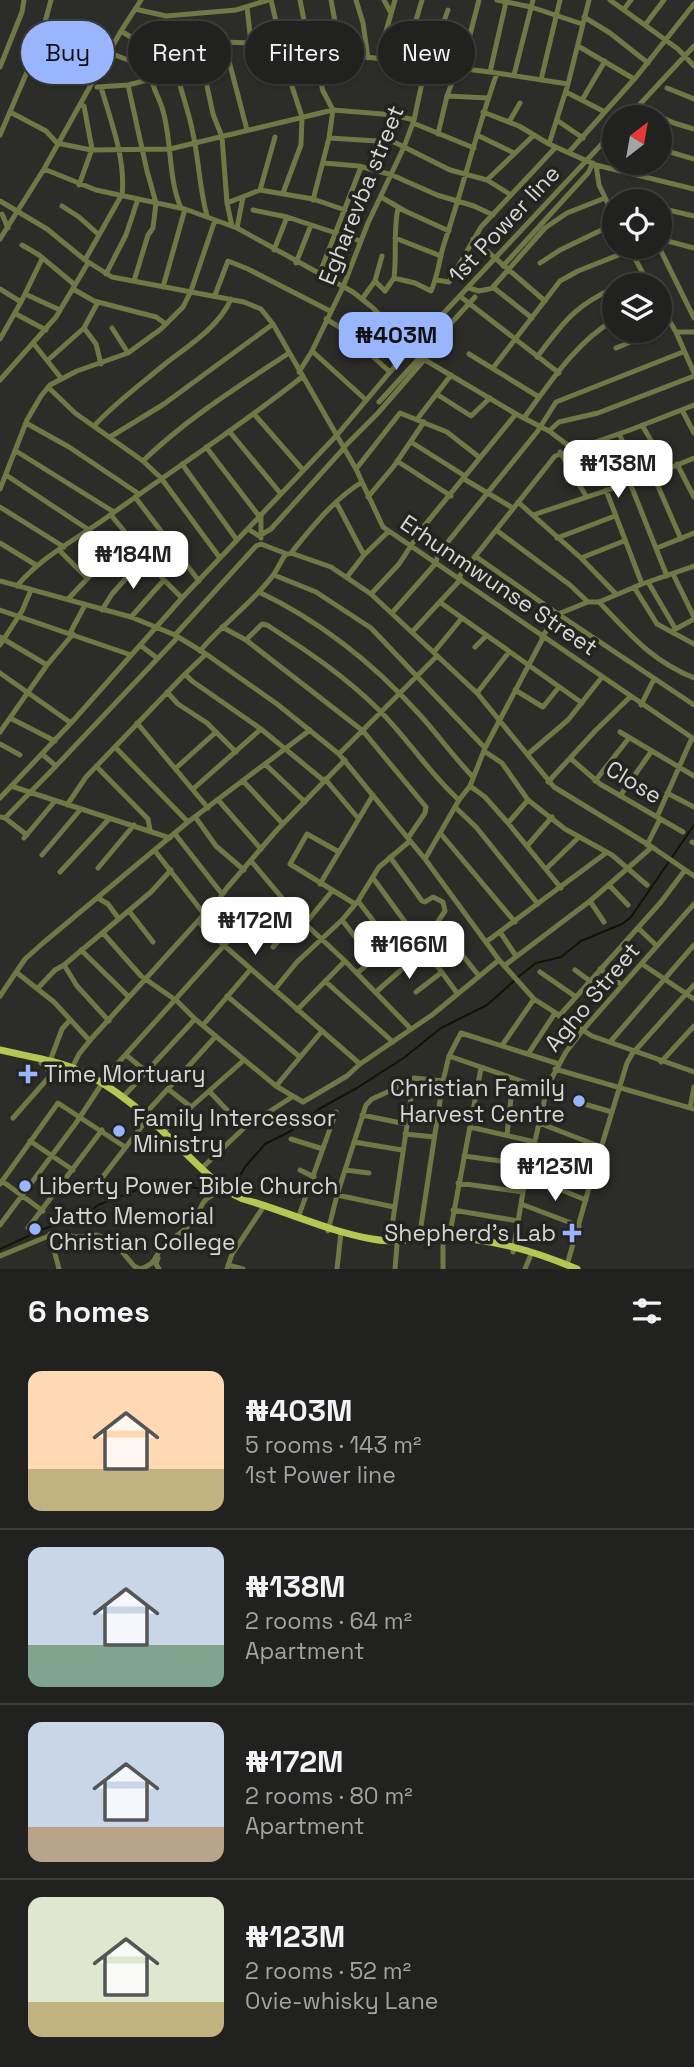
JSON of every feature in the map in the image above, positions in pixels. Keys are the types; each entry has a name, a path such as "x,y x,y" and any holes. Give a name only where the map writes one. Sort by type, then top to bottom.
{"main road":[{"path":"0,1051 72,1068 123,1097 221,1191 242,1203 341,1234 393,1243 446,1240"},
{"path":"0,1051 71,1071 101,1085 163,1132 229,1192 328,1230"},
{"path":"393,1243 446,1240 480,1244 513,1250 567,1267"},
{"path":"513,1250 577,1269"}],"street":[{"path":"0,67 22,12 24,0"},
{"path":"0,135 38,44 51,0"},
{"path":"114,45 141,0"},
{"path":"233,0 236,10"},
{"path":"135,9 166,16 236,10 268,0 274,21"},
{"path":"300,0 304,21"},
{"path":"331,0 335,21"},
{"path":"356,0 363,23 368,58"},
{"path":"384,0 391,13"},
{"path":"389,21 395,0"},
{"path":"416,21 422,0"},
{"path":"473,21 479,0"},
{"path":"497,0 583,20 610,33 648,63"},
{"path":"514,75 533,0"},
{"path":"541,80 560,0"},
{"path":"548,144 558,121 589,0"},
{"path":"610,0 665,39 694,66"},
{"path":"624,9 631,0"},
{"path":"645,26 664,0"},
{"path":"394,278 431,291 436,280 440,256 467,175 488,98 507,1"},
{"path":"611,105 694,4"},
{"path":"247,7 249,21"},
{"name":"Egharevba street","path":"444,21 448,10"},
{"path":"121,31 128,35"},
{"path":"578,46 634,79"},
{"path":"639,105 694,46"},
{"path":"364,57 378,59"},
{"path":"582,100 605,61"},
{"path":"231,69 247,130"},
{"path":"475,70 568,84"},
{"path":"0,239 91,86 132,84"},
{"path":"153,84 163,109 174,193 183,208 163,287"},
{"path":"178,84 195,143 207,216"},
{"path":"207,84 213,114 222,136 227,203 234,228"},
{"path":"284,193 301,145 302,119 292,84"},
{"path":"313,200 329,138 333,110 321,84"},
{"name":"Egharevba street","path":"300,374 343,287 360,241 404,147 422,84"},
{"path":"438,134 452,84"},
{"path":"128,85 156,203 152,228 134,281"},
{"path":"0,380 46,330 60,310 74,287 98,234 122,196 119,150 101,87"},
{"path":"667,88 694,99"},
{"path":"566,92 602,110"},
{"path":"447,96 488,98"},
{"path":"509,122 520,103"},
{"path":"79,185 91,150 84,106 80,105"},
{"path":"10,112 46,131 57,143 91,150 170,149 333,110 394,115 474,148"},
{"path":"483,113 509,122 555,148 592,163 694,189"},
{"path":"569,152 602,116"},
{"path":"558,121 583,138"},
{"path":"672,122 694,129"},
{"path":"477,135 514,153"},
{"path":"487,180 534,135"},
{"path":"260,190 275,136"},
{"path":"329,138 394,142 429,161 487,180 511,195"},
{"path":"436,280 449,282 473,239 555,148"},
{"name":"1st Power line","path":"0,798 55,741 155,627 337,436 390,372 495,260 592,163 602,148"},
{"path":"672,153 694,159"},
{"path":"323,163 362,167 392,175 493,215"},
{"path":"592,163 602,192"},
{"path":"469,288 479,291 493,287 505,268 588,173 592,163"},
{"path":"319,275 362,167"},
{"path":"44,169 79,185 183,208 234,228 362,299 422,358 550,431 573,449"},
{"path":"227,203 260,190 284,193 345,210"},
{"path":"234,228 243,197"},
{"path":"382,197 398,208 449,231"},
{"path":"106,274 126,235 138,199"},
{"path":"505,268 551,224 567,213 602,199"},
{"name":"Erhunmwunse Street","path":"0,201 47,229 86,262 106,274 230,299 261,309 356,469 382,525 388,532 693,739"},
{"path":"7,205 1,216 8,228"},
{"path":"62,206 98,234"},
{"path":"376,281 385,291 394,278 398,208"},
{"path":"253,210 287,217 360,241"},
{"path":"672,211 694,216"},
{"path":"274,250 287,217"},
{"path":"0,489 26,423 48,387 61,378 128,353 166,324 183,307 215,220"},
{"path":"296,262 311,226"},
{"path":"540,262 602,230"},
{"path":"395,238 440,256"},
{"path":"473,239 545,301"},
{"path":"672,242 694,248"},
{"path":"22,245 74,287 98,302 156,317 166,324"},
{"path":"362,299 376,281 382,257"},
{"path":"0,339 16,314 42,259"},
{"path":"493,368 560,281 606,259"},
{"path":"665,259 694,318"},
{"path":"215,296 228,261 330,311"},
{"path":"493,287 532,318"},
{"path":"0,289 21,302"},
{"path":"25,294 60,310"},
{"path":"537,357 566,318 602,295"},
{"path":"261,536 277,523 387,401 475,297"},
{"path":"461,298 559,373"},
{"path":"94,426 107,411 191,345 216,321 230,299"},
{"path":"48,360 84,328 98,302"},
{"path":"16,314 46,330"},
{"path":"326,319 341,328 390,372"},
{"path":"0,321 9,326"},
{"path":"110,437 164,404 272,324"},
{"path":"550,431 559,422 598,413 694,374 672,326"},
{"path":"84,328 96,344 101,364"},
{"path":"112,328 128,353"},
{"path":"524,418 559,373 602,328"},
{"path":"676,332 694,332"},
{"path":"616,348 628,343"},
{"path":"34,344 61,378"},
{"path":"312,351 366,400"},
{"path":"392,612 436,563 438,554 541,427 556,402 684,352"},
{"path":"143,461 162,442 207,408 289,353"},
{"path":"469,354 540,397"},
{"path":"379,402 422,358"},
{"path":"17,586 37,565 254,414 300,374"},
{"path":"368,497 411,442 421,420 451,375"},
{"path":"48,387 75,413 143,461 161,478 220,558"},
{"path":"438,395 471,416 490,398"},
{"path":"387,401 400,413 447,432 479,457"},
{"path":"413,631 441,603 475,556 560,452 619,434 694,405"},
{"path":"550,408 559,422"},
{"path":"682,410 694,433"},
{"path":"356,469 400,413"},
{"path":"254,414 303,470"},
{"path":"371,594 399,564 425,526 516,414"},
{"path":"26,423 69,447 137,496 199,581"},
{"path":"642,425 667,468"},
{"path":"229,431 281,494"},
{"path":"619,434 641,478"},
{"path":"411,442 488,493 533,515 616,594"},
{"path":"206,447 241,495 260,515 261,544"},
{"path":"16,451 112,513 127,537 182,598"},
{"path":"560,452 586,496"},
{"path":"576,479 630,457"},
{"path":"533,515 653,475 694,458"},
{"path":"397,461 451,496"},
{"path":"182,464 237,540"},
{"path":"677,464 694,497"},
{"path":"6,475 89,530"},
{"path":"653,475 681,539"},
{"path":"67,804 96,766 186,674 222,627 274,575 289,554 336,502 362,482"},
{"path":"630,483 657,548 694,618 673,630"},
{"path":"606,489 624,541 673,630"},
{"path":"336,502 364,555"},
{"path":"0,507 61,548 87,578"},
{"path":"557,538 615,516"},
{"path":"248,529 261,536"},
{"path":"496,530 589,602"},
{"path":"347,577 364,555 388,532"},
{"path":"657,548 694,533"},
{"path":"68,599 127,537"},
{"path":"581,558 624,541"},
{"path":"0,543 37,565"},
{"path":"261,544 331,566 371,594 477,693 548,782 694,876"},
{"path":"55,801 26,836 2,818 56,766 177,636 247,554 261,544"},
{"path":"475,556 694,705"},
{"path":"102,610 112,594 145,557"},
{"path":"425,859 470,786 472,776 500,719 558,614 589,602 599,602 694,566"},
{"path":"274,575 316,592 371,628 485,749 502,763 528,800 579,837 606,852 646,885"},
{"path":"131,617 164,580"},
{"path":"0,581 131,617 177,636 203,652 310,730 345,760 425,859 501,963 534,999 582,1031 661,1062 693,1070"},
{"path":"634,587 657,624 673,630 694,644"},
{"path":"0,645 2,638 19,616 31,590"},
{"path":"258,592 335,636 399,693 472,776"},
{"path":"599,602 648,653 662,663 694,678"},
{"path":"441,603 582,703"},
{"path":"0,732 47,664 72,634 85,605"},
{"path":"0,610 131,655"},
{"path":"339,754 436,654 462,618"},
{"path":"246,640 262,624 267,625 329,665 381,712 409,743 429,772 459,800"},
{"path":"222,627 246,640 363,732 426,807 409,840 379,867 342,920 297,962 275,989"},
{"path":"475,647 486,636"},
{"path":"2,638 47,664"},
{"path":"140,645 157,658"},
{"path":"477,693 509,652"},
{"path":"0,673 71,723"},
{"path":"186,674 324,780 358,818"},
{"path":"528,754 568,720 602,677"},
{"path":"641,705 654,680"},
{"path":"515,690 542,707 559,687"},
{"path":"167,692 178,704 207,723 236,752"},
{"path":"548,782 630,697"},
{"path":"9,718 55,741"},
{"path":"137,723 193,789 206,810"},
{"path":"193,789 261,729"},
{"path":"0,996 25,959 43,943 188,822 198,821 206,810 310,730"},
{"path":"176,768 216,732"},
{"path":"620,732 694,776"},
{"path":"595,781 629,738"},
{"path":"105,931 110,941 132,966 276,1086 292,1097 306,1101 347,1076 360,1064 432,1015 479,976 516,956 629,869 650,846 667,793 693,739"},
{"path":"0,744 20,755"},
{"path":"116,748 188,822"},
{"path":"621,796 651,752"},
{"path":"42,754 56,766"},
{"name":"Close","path":"570,758 595,781 683,832"},
{"path":"72,1068 90,1041 214,906 261,849 345,760"},
{"path":"266,765 305,802"},
{"path":"96,766 148,819 150,830"},
{"path":"244,782 284,824"},
{"path":"11,786 109,819 173,836 222,894"},
{"path":"470,786 485,797 561,888"},
{"path":"667,793 694,807"},
{"path":"320,884 373,795"},
{"path":"508,823 528,800"},
{"path":"219,801 261,849"},
{"path":"455,807 476,827 538,904"},
{"path":"42,855 80,810"},
{"path":"527,846 552,817"},
{"path":"61,872 109,819"},
{"path":"198,821 216,846 244,870"},
{"path":"98,868 134,825"},
{"path":"339,852 308,834 301,841 290,863 320,884 356,902 391,944"},
{"path":"441,834 515,922"},
{"path":"546,869 579,837"},
{"path":"155,851 204,914"},
{"path":"486,942 606,852"},
{"path":"390,857 422,901 438,897 443,902 445,911 438,923 479,976"},
{"path":"251,861 299,918 411,1029"},
{"path":"38,988 55,970 129,911 171,870"},
{"path":"528,1054 557,1015 638,928 685,870"},
{"path":"373,878 457,993"},
{"path":"609,885 628,905"},
{"path":"305,924 332,891"},
{"path":"443,902 452,895"},
{"path":"98,898 108,904 119,919"},
{"path":"590,901 604,922"},
{"name":"Agho Street","path":"513,1250 539,1123 547,1090 557,1067 582,1031 694,904"},
{"path":"129,911 153,942"},
{"path":"273,947 299,918"},
{"path":"342,920 372,959"},
{"path":"198,921 250,970 360,1064"},
{"path":"0,1225 101,1085 245,922"},
{"path":"638,928 657,946"},
{"path":"357,973 411,929"},
{"path":"500,932 516,956"},
{"path":"611,1041 694,945"},
{"path":"81,950 129,998"},
{"path":"376,992 401,970 428,952"},
{"path":"297,1010 345,961"},
{"path":"642,964 694,999"},
{"path":"64,965 77,986 109,1021"},
{"path":"600,969 622,985"},
{"path":"203,1025 250,970"},
{"path":"575,970 590,981"},
{"path":"16,972 38,988 90,1041"},
{"path":"416,992 442,972"},
{"path":"540,972 576,997"},
{"path":"325,981 393,1042"},
{"path":"567,1267 627,1063 694,985"},
{"path":"227,996 300,1057"},
{"path":"503,1044 534,999"},
{"path":"123,1097 195,1019"},
{"path":"50,1061 62,1029 70,1020"},
{"path":"661,1062 694,1026"},
{"path":"276,1086 322,1031"},
{"path":"419,1240 443,1081 449,1056 463,1032 503,1044 557,1067 692,1108 694,1087"},
{"path":"95,1187 167,1089 216,1036"},
{"path":"126,1055 147,1072"},
{"path":"449,1056 547,1090"},
{"path":"163,1132 244,1060"},
{"path":"13,1118 50,1076 50,1072 41,1063"},
{"path":"443,1269 446,1240 481,1068"},
{"path":"328,1230 362,1115 369,1101 414,1080 415,1077 443,1081"},
{"path":"395,1269 394,1207 414,1080"},
{"path":"167,1089 191,1107"},
{"path":"209,1091 244,1128"},
{"path":"201,1169 244,1128 292,1097"},
{"path":"507,1135 511,1098"},
{"path":"577,1102 611,1112"},
{"path":"43,1211 1,1183 58,1103 125,1147"},
{"path":"299,1218 336,1112"},
{"path":"362,1115 407,1124"},
{"path":"539,1123 601,1147"},
{"path":"470,1127 507,1135 534,1145 593,1174"},
{"path":"28,1228 102,1130"},
{"path":"405,1134 433,1137"},
{"path":"291,1139 323,1149"},
{"path":"30,1141 73,1170"},
{"path":"354,1142 402,1150"},
{"path":"464,1156 530,1165"},
{"path":"300,1170 314,1177"},
{"path":"345,1170 369,1173"},
{"path":"527,1176 586,1200"},
{"path":"458,1183 523,1192"},
{"path":"159,1269 156,1264 161,1249 190,1224 204,1200 221,1191"},
{"path":"337,1195 394,1207"},
{"path":"521,1204 579,1226"},
{"path":"243,1269 228,1267 232,1254 262,1209"},
{"path":"453,1210 518,1221"},
{"path":"155,1214 170,1222 190,1224"},
{"path":"0,1256 60,1232 76,1237 97,1235 108,1238 140,1269 147,1268 158,1258"},
{"path":"50,1234 59,1269"},
{"path":"337,1269 341,1234"},
{"path":"525,1269 530,1257"}],"waterway":[{"path":"518,977 536,963 561,957 581,941 622,924 631,917 694,825"},
{"path":"232,1190 245,1167 265,1144 291,1131 319,1109 405,1057 441,1028 487,1005 514,981"},
{"path":"0,1249 44,1229 83,1218 98,1205 150,1185 213,1190"}],"place":[{"name":"Time Mortuary","path":"28,1074"},
{"name":"Christian Family Harvest Centre","path":"579,1101"},
{"name":"Family Intercessor Ministry","path":"119,1131"},
{"name":"Liberty Power Bible Church","path":"25,1186"},
{"name":"Jatto Memorial Christian College","path":"35,1229"},
{"name":"Shepherd's Lab","path":"572,1233"}]}
